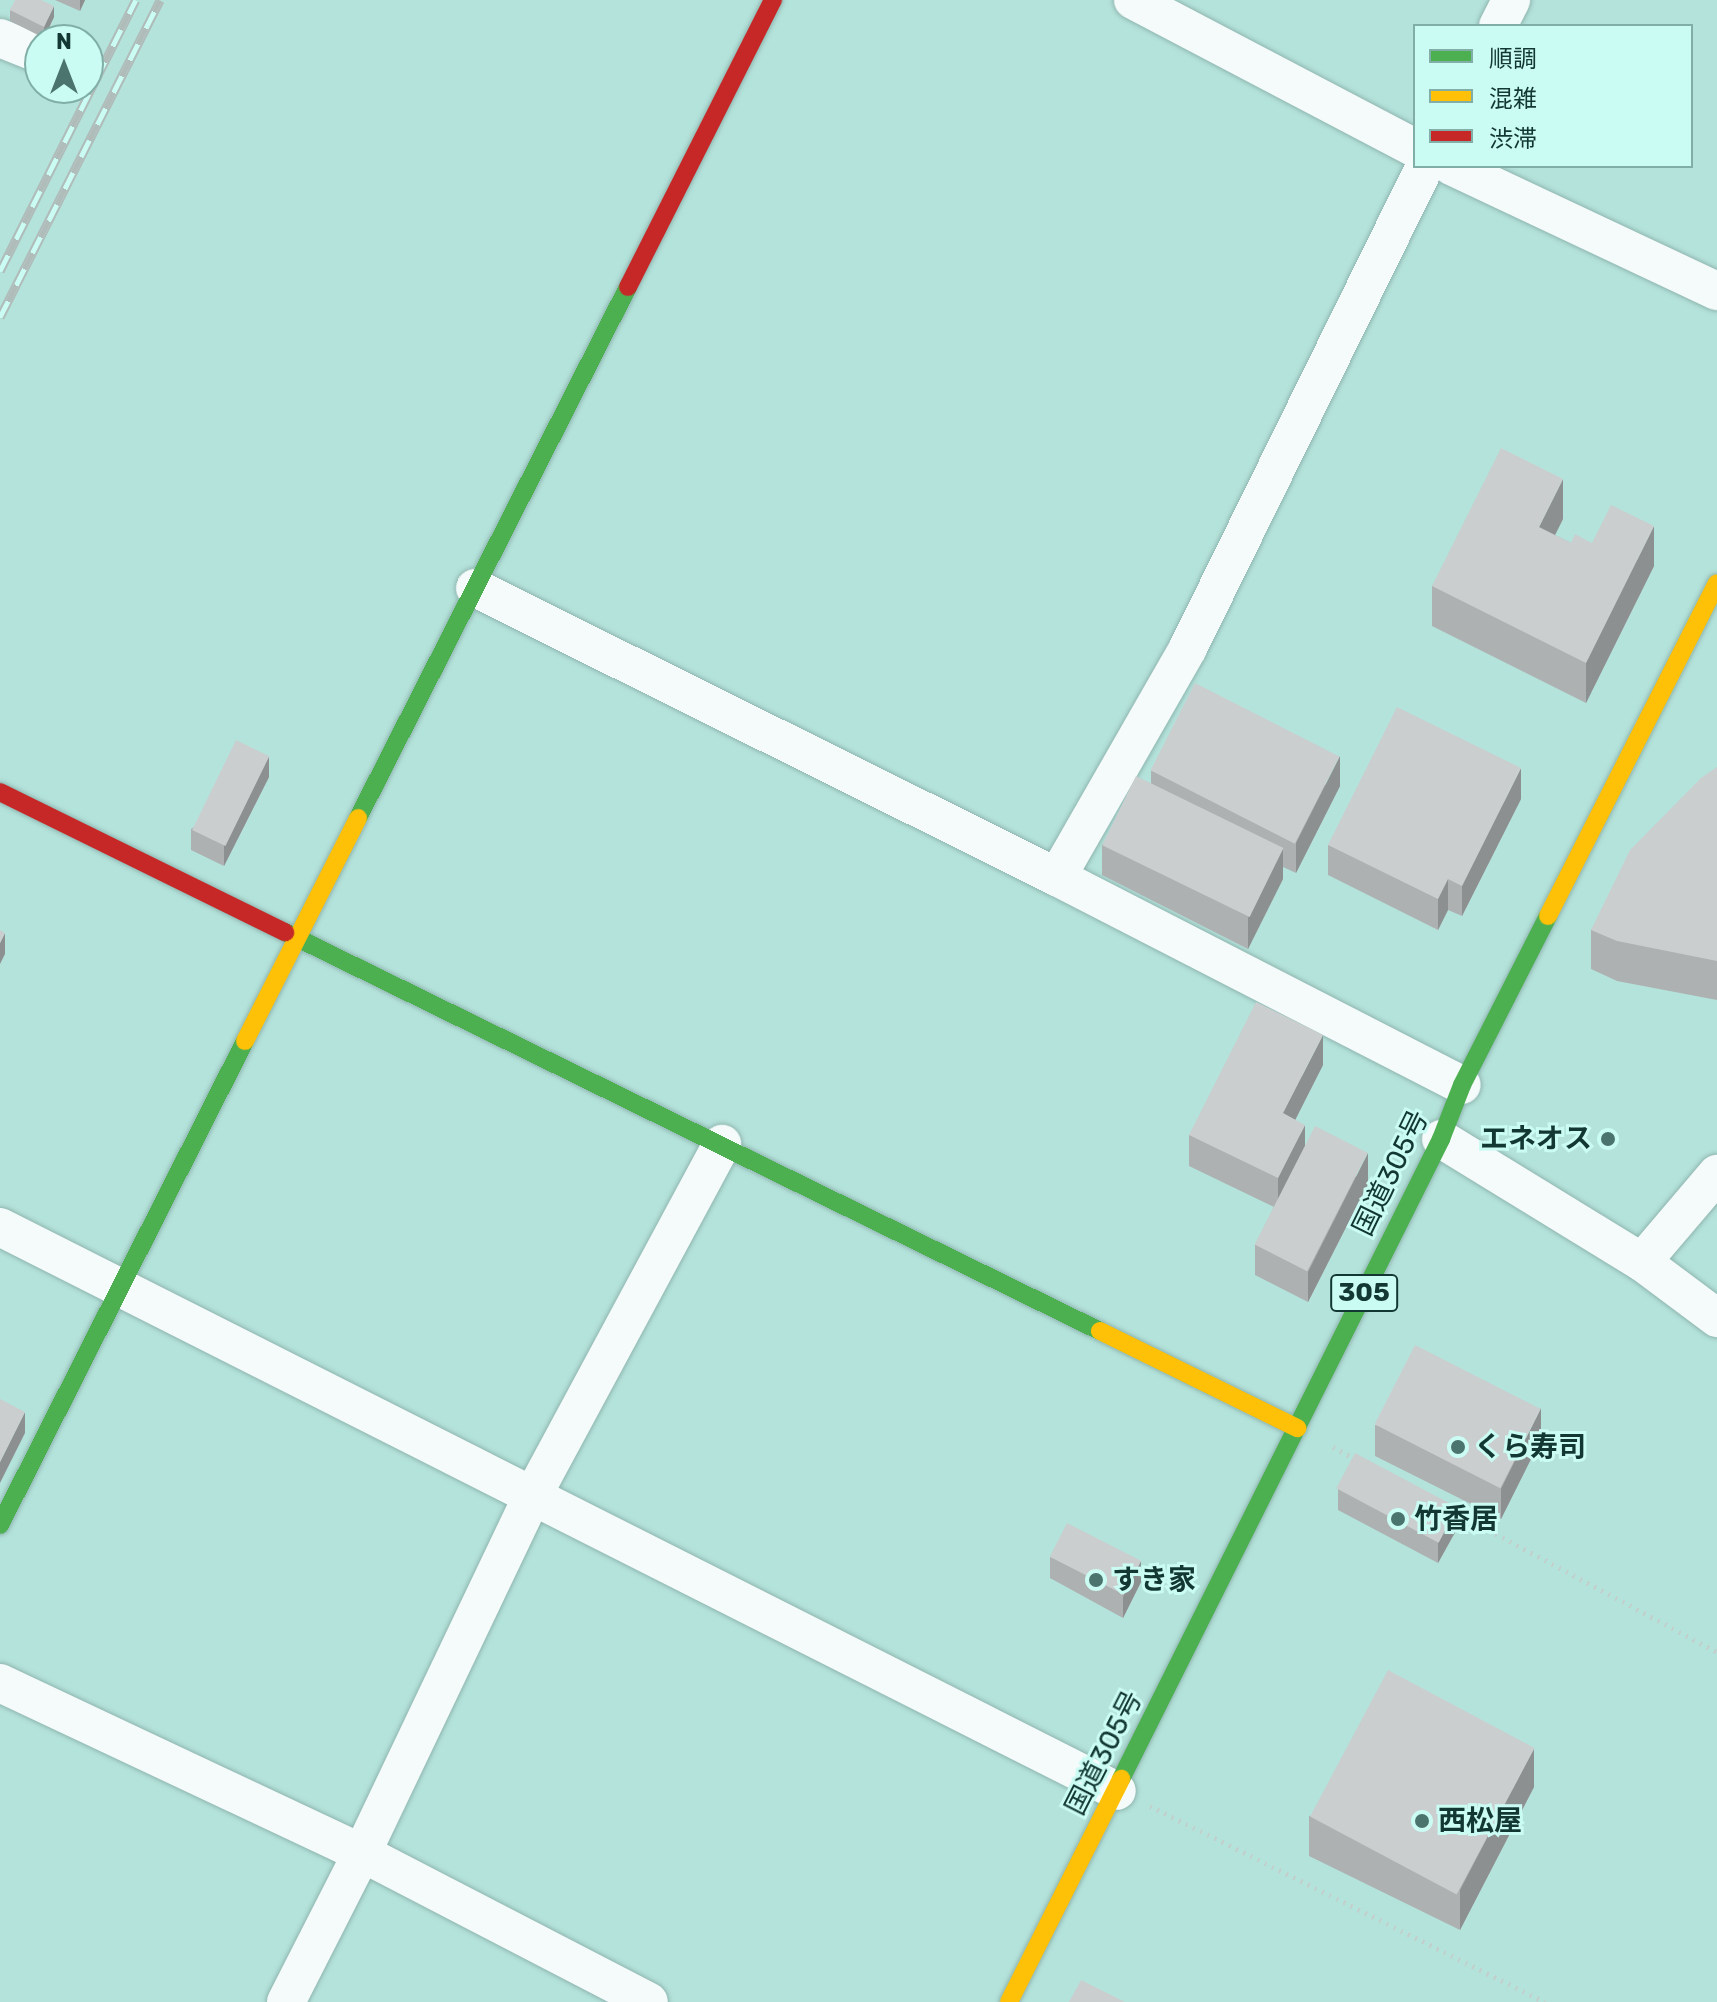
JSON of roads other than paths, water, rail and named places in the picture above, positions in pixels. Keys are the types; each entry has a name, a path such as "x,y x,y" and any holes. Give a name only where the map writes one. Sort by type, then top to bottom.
{"main road":[{"path":"0,1525 773,0"},
{"name":"国道305号","path":"1009,2002 1441,1139 1462,1085 1717,583"},
{"path":"0,792 1297,1428"}],"street":[{"path":"1133,0 1413,147"},
{"path":"1499,24 1511,0"},
{"path":"0,38 24,48"},
{"path":"1057,877 1188,648 1424,168"},
{"path":"1455,168 1717,291"},
{"path":"475,588 1057,877 1462,1085"},
{"path":"1441,1139 1642,1262 1717,1318"},
{"path":"286,2002 362,1853 533,1495 722,1144"},
{"path":"1642,1262 1717,1174"},
{"path":"0,1227 1117,1791"},
{"path":"0,1683 362,1853 649,2002"}],"railway":[{"path":"0,271 136,0"},
{"path":"0,317 160,0"}],"place":[{"name":"エネオス","path":"1608,1139"},
{"name":"くら寿司","path":"1458,1447"},
{"name":"竹香居","path":"1398,1519"},
{"name":"すき家","path":"1096,1580"},
{"name":"西松屋","path":"1422,1821"}]}
